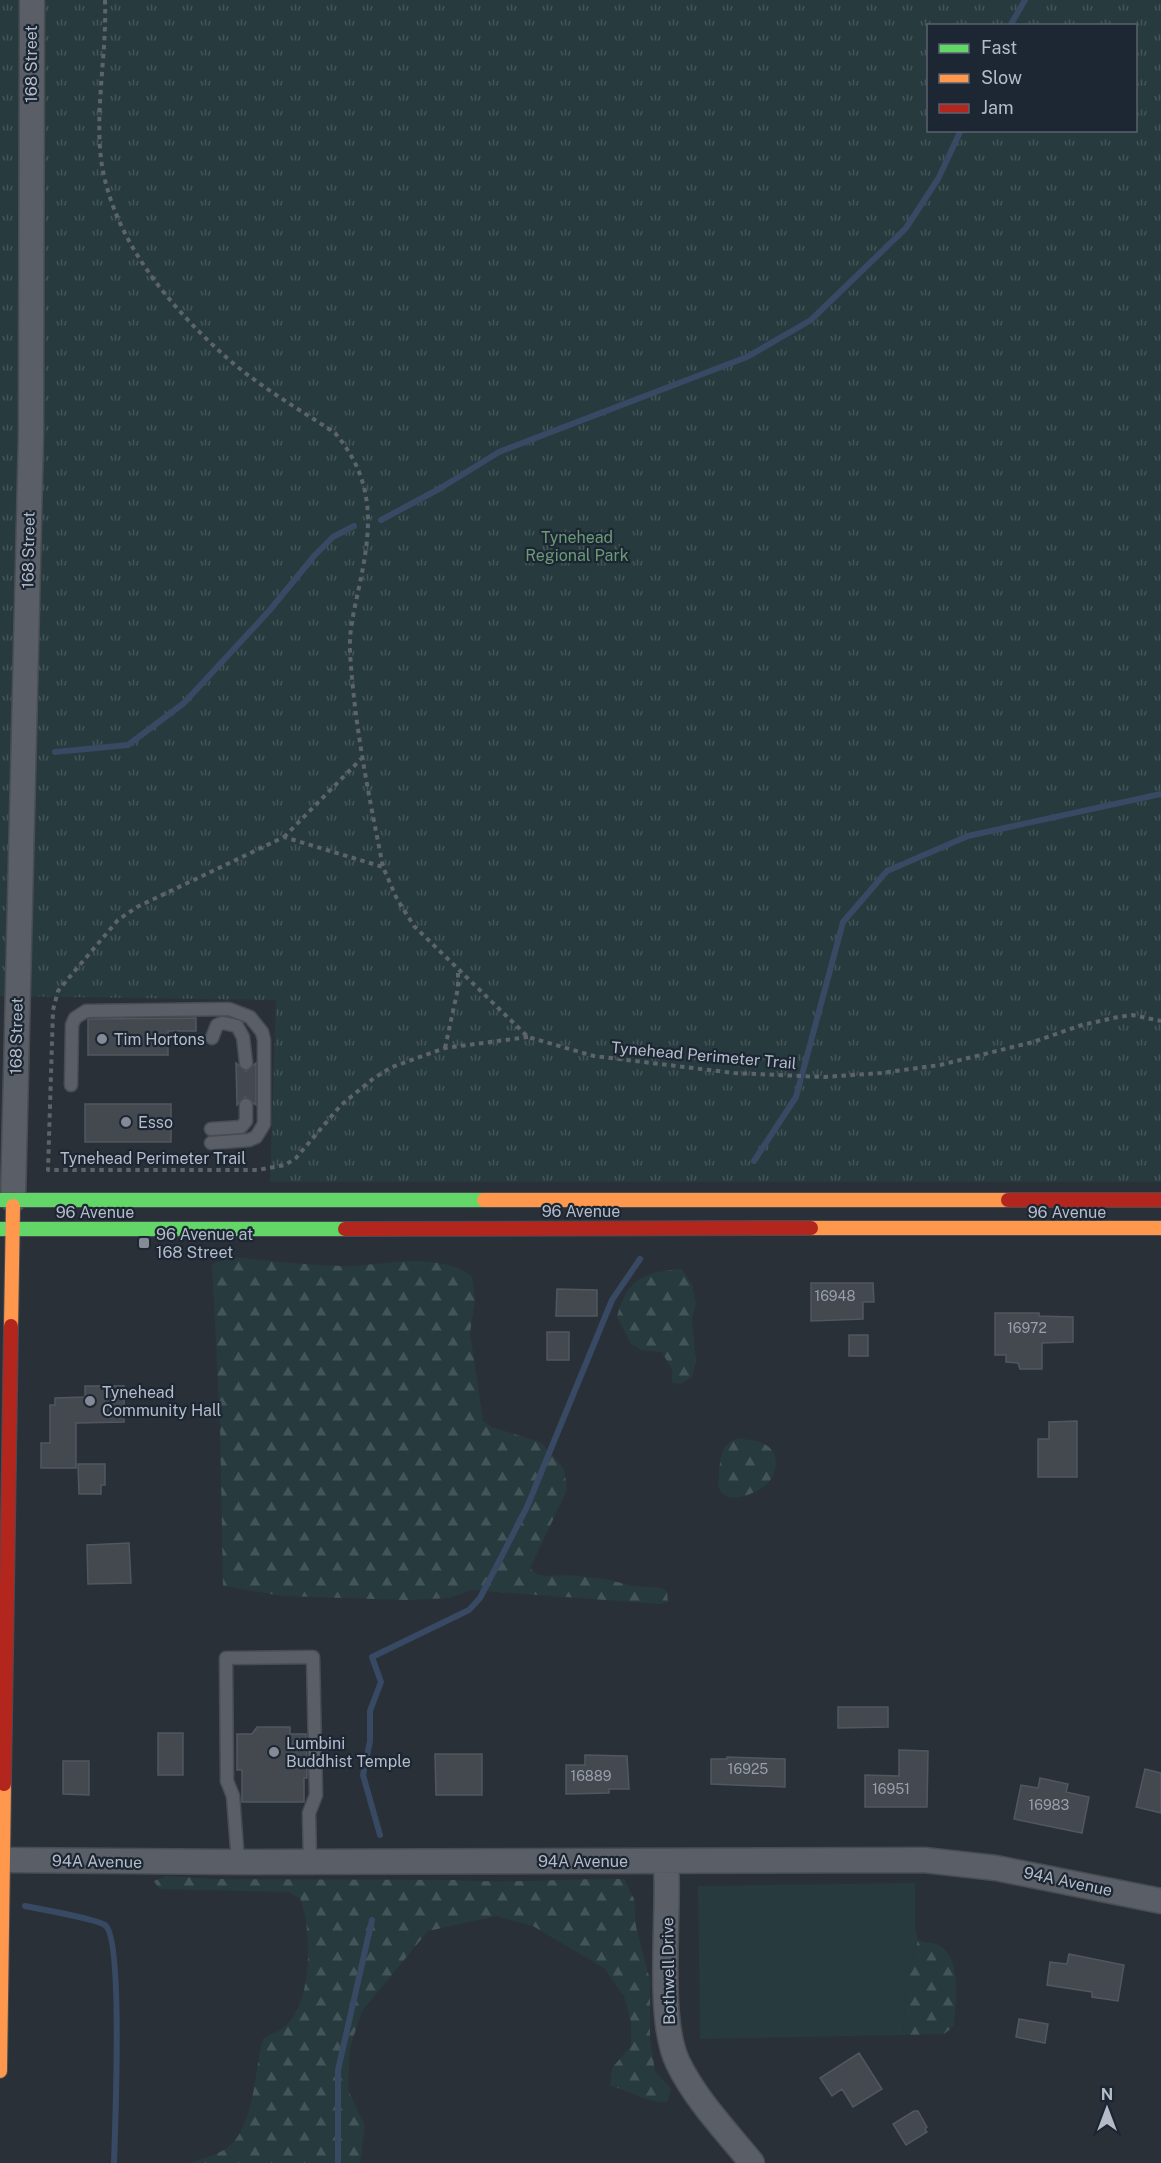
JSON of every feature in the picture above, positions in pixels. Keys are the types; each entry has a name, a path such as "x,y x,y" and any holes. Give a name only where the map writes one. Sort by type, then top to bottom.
{"main road":[{"name":"96 Avenue","path":"6,1200 1161,1200"},
{"name":"168 Street","path":"0,2071 6,1200"},
{"name":"96 Avenue","path":"6,1229 1161,1228"}],"street":[{"name":"168 Street","path":"6,1200 31,435 32,0"},
{"name":"94A Avenue","path":"2,1860 944,1861 1022,1872 1161,1901"},
{"name":"Bothwell Drive","path":"666,1861 666,1997 668,2029 673,2052 703,2102 752,2163"}],"lane":[{"path":"71,1085 72,1025 75,1018 86,1011 229,1009 240,1011 257,1024 264,1041 264,1124 256,1137 249,1140 211,1143"},
{"path":"212,1038 218,1025 223,1023 237,1026 243,1037 246,1063"},
{"path":"211,1129 241,1127 246,1121 246,1105"},
{"path":"238,1862 233,1796 227,1781 226,1658 313,1657 316,1795 309,1813 310,1861"}],"path":[{"name":"Tynehead Perimeter Trail","path":"105,0 101,158 115,214 132,248 162,288 228,359 335,433 349,449 360,468 369,521 366,555 351,622 350,649 361,758 383,867 397,899 414,926 528,1037"},
{"name":"Tynehead Perimeter Trail","path":"361,758 284,837 137,907 118,920 58,991 53,1010 48,1170 258,1170 285,1165 305,1150 341,1105 374,1077 392,1067 445,1048 528,1037 594,1056 677,1068 824,1077 881,1073 940,1065 1033,1042 1082,1025 1118,1017 1132,1015 1161,1021"},
{"path":"284,837 383,867"},
{"path":"445,1048 458,988 458,971"}],"green space":[{"name":"Tynehead Regional Park","path":"0,0 1161,0 1161,1182 270,1182 276,1000 0,996"},
{"path":"232,1257 342,1266 426,1261 458,1268 472,1276 475,1300 470,1333 483,1421 492,1427 542,1443 564,1469 567,1490 530,1568 536,1574 547,1576 568,1575 605,1579 633,1586 662,1588 667,1592 668,1602 659,1604 471,1590 450,1598 406,1600 283,1596 223,1586 220,1422 212,1264"},
{"path":"682,1269 692,1285 696,1304 692,1319 696,1361 692,1377 680,1384 672,1383 672,1370 662,1352 641,1350 631,1344 617,1317 626,1293 632,1285 647,1275"},
{"path":"739,1438 766,1445 774,1453 776,1464 767,1484 749,1494 728,1497 718,1486 721,1457 725,1447"},
{"path":"167,1876 215,1879 497,1881 624,1879 634,1899 636,1927 650,1980 650,2040 655,2071 671,2089 667,2102 654,2101 610,2086 612,2068 631,2046 631,2022 624,1996 604,1968 533,1926 496,1916 428,1931 362,2011 350,2047 348,2090 365,2126 360,2163 190,2163 224,2150 242,2129 252,2099 263,2039 283,2028 293,2017 300,2002 308,1966 307,1928 300,1898 288,1892 159,1889 154,1881"},
{"path":"915,1883 915,1927 918,1940 907,1979 903,2035 700,2039 698,1886"},
{"path":"918,1940 940,1946 947,1953 955,1972 954,2026 944,2034 903,2035 907,1979"}],"building":[{"path":"196,1018 196,1031 168,1031 168,1055 88,1055 88,1019"},
{"path":"236,1063 246,1071 256,1063 256,1105 245,1097 237,1105"},
{"path":"85,1104 171,1104 171,1142 85,1142"},
{"path":"811,1283 873,1283 874,1302 863,1302 863,1319 811,1321"},
{"path":"557,1289 597,1290 597,1316 556,1316"},
{"path":"995,1313 1039,1313 1039,1316 1073,1317 1073,1342 1042,1343 1042,1369 1020,1369 1018,1363 1006,1362 1006,1355 995,1355"},
{"path":"547,1332 569,1332 569,1360 547,1360"},
{"path":"849,1335 868,1335 868,1356 849,1356"},
{"path":"85,1386 124,1386 124,1422 76,1423 76,1468 41,1468 41,1443 50,1443 50,1405 55,1405 55,1398 85,1397"},
{"path":"1077,1421 1077,1477 1038,1477 1038,1439 1049,1439 1049,1422"},
{"path":"78,1464 105,1464 105,1485 101,1485 101,1494 79,1494"},
{"path":"129,1543 131,1583 88,1584 87,1545"},
{"path":"838,1707 888,1707 888,1727 838,1728"},
{"name":"Lumbini Buddhist Temple","path":"257,1727 290,1727 290,1734 306,1734 307,1778 304,1778 304,1802 242,1802 242,1770 237,1770 237,1734 252,1734"},
{"path":"158,1733 183,1733 183,1775 158,1775"},
{"path":"899,1750 928,1751 927,1807 865,1807 865,1775 899,1776"},
{"path":"435,1754 482,1754 482,1795 436,1795"},
{"path":"585,1755 627,1756 629,1789 609,1789 609,1793 566,1794 566,1765 585,1765"},
{"path":"727,1757 785,1759 785,1787 711,1784 711,1759 727,1759"},
{"path":"63,1761 89,1761 89,1795 63,1794"},
{"path":"1145,1769 1161,1773 1161,1813 1136,1807"},
{"path":"1040,1778 1068,1784 1066,1792 1089,1797 1082,1833 1014,1819 1021,1785 1038,1788"},
{"path":"1069,1954 1124,1965 1118,2001 1092,1997 1092,1992 1047,1985 1050,1962 1067,1964"},
{"path":"1019,2019 1048,2024 1045,2043 1016,2037"},
{"path":"859,2053 882,2089 853,2107 842,2089 832,2096 820,2078"},
{"path":"914,2111 918,2111 927,2127 925,2129 927,2132 906,2145 893,2124"}],"waterway":[{"path":"1011,24 1025,0"},
{"path":"381,520 439,489 499,452 747,357 811,320 906,228 938,179 960,132"},
{"path":"55,752 128,745 184,703 269,611 315,555 333,537 354,526"},
{"path":"754,1161 796,1097 843,922 887,871 968,836 1161,794"},
{"path":"380,1835 363,1775 370,1741 370,1711 381,1682 372,1657 469,1610 480,1598 527,1507 612,1300 640,1259"},
{"path":"25,1906 101,1923 106,1926 111,1940 115,1965 117,2038 114,2163"},
{"path":"338,2163 338,2070 372,1920"}],"traffic: fast":[{"path":"0,1200 484,1200"},
{"path":"0,1229 345,1229"}],"traffic: slow":[{"path":"484,1200 1008,1200"},
{"path":"11,1326 13,1206"},
{"path":"811,1228 1161,1228"},
{"path":"0,2071 4,1784"}],"traffic: jam":[{"path":"1008,1200 1161,1200"},
{"path":"345,1229 811,1228"},
{"path":"4,1784 11,1326"}],"place":[{"name":"Tim Hortons","path":"102,1039"},
{"name":"Esso","path":"126,1122"},
{"name":"96 Avenue at 168 Street","path":"144,1243"},
{"name":"Tynehead Community Hall","path":"90,1401"},
{"name":"Lumbini Buddhist Temple","path":"274,1752"}]}
